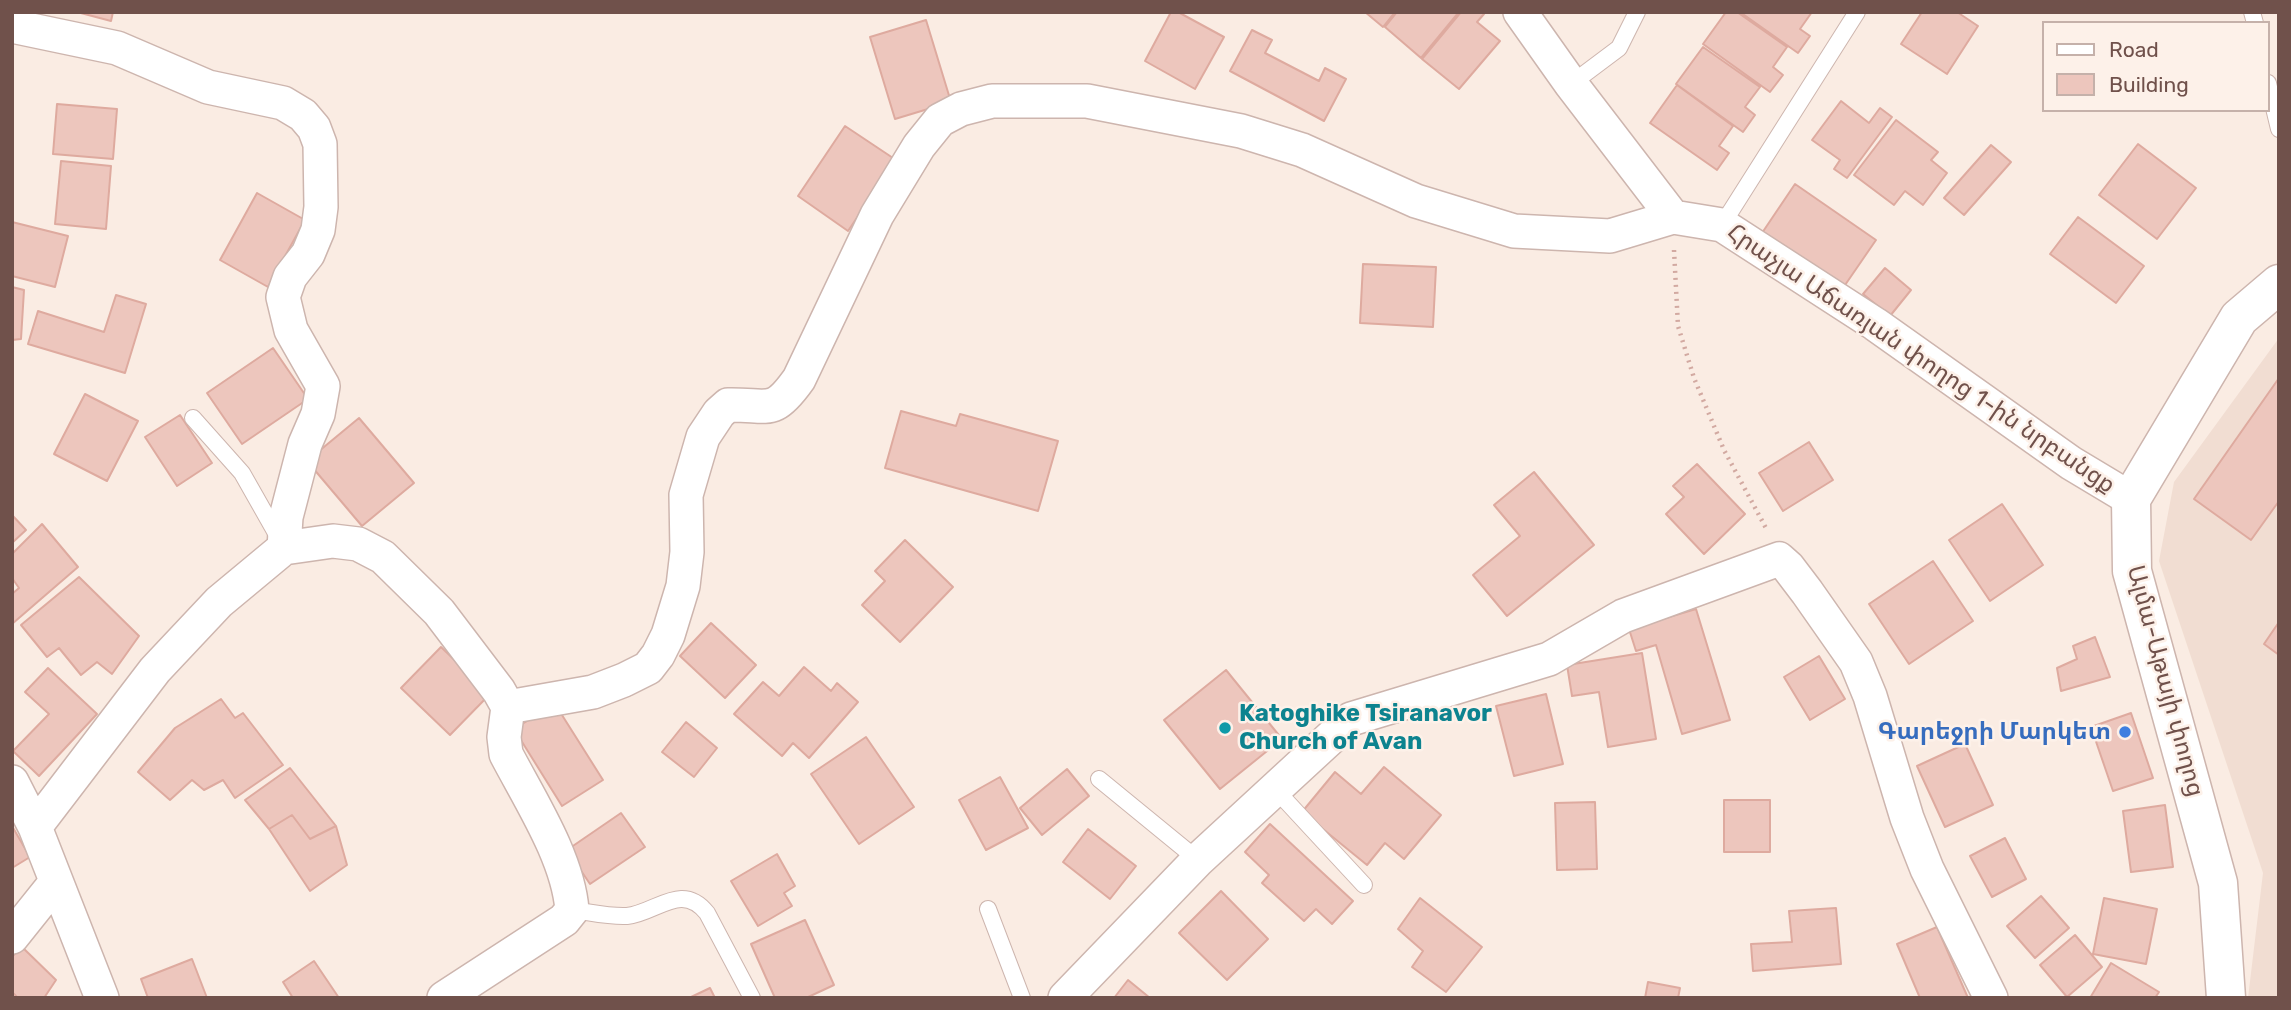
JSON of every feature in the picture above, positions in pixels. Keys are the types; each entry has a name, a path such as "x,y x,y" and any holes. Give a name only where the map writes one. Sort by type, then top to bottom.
{"street":[{"path":"508,708 593,692 648,668 658,655 668,635 683,586 687,552 686,495 703,437 719,413 728,405 775,405 787,396 799,379 877,215 919,146 940,120 961,109 992,101 1087,101 1241,131 1302,150 1416,201 1514,231 1609,236 1673,218 1520,12"},
{"path":"12,26 117,48 208,87 283,103 303,115 314,128 320,144 321,207 318,230 307,254 290,277 283,298 291,330 324,386 286,517 284,548"},
{"name":"Հրաչյա Աճառյան փողոց 1-ին նրբանցք","path":"1673,218 1722,225 1874,324 2071,463 2131,499"},
{"path":"2131,499 2239,318 2279,284"},
{"name":"Ալմա-Աթայի փողոց","path":"2131,499 2133,571 2218,883 2226,998"},
{"path":"35,827 155,670 219,602 284,548 333,541 358,544 383,557 439,612 499,691 508,708 504,737 506,754 552,843 571,898 572,910 564,920 444,998"},
{"path":"1065,998 1198,860 1351,719 1549,659 1623,616 1779,559 1807,592 1856,662 1870,696 1907,818 1927,869 1991,998"},
{"path":"12,782 35,827 102,998"},
{"path":"12,937 56,882"}],"lane":[{"path":"1572,84 1619,48 1637,12"},
{"path":"1722,225 1857,12"},
{"path":"2270,91 2279,129"},
{"path":"193,418 242,473 284,548"},
{"path":"1099,779 1198,860"},
{"path":"1275,789 1364,885"},
{"path":"572,910 622,916 634,915 671,900 692,900 707,913 752,998"},
{"path":"988,909 1022,998"}],"path":[{"path":"1673,218 1678,326 1694,378 1724,450 1762,517 1779,559"}],"shaded area":[{"path":"2279,338 2279,998 2248,998 2263,873 2159,561 2174,482"}],"building":[{"path":"77,12 113,12 111,21"},
{"path":"1171,12 1178,12 1224,37 1195,89 1145,61"},
{"path":"1365,12 1395,12 1383,27"},
{"path":"1397,12 1459,12 1421,58 1385,27"},
{"path":"1461,12 1482,12 1484,14 1477,22 1500,41 1459,89 1422,59"},
{"path":"1726,12 1737,12 1787,47 1773,67 1783,75 1770,92 1703,44"},
{"path":"1740,12 1812,12 1800,29 1810,36 1798,53"},
{"path":"1922,12 1957,12 1978,26 1947,74 1901,44"},
{"path":"926,20 951,102 895,119 870,37"},
{"path":"1252,30 1272,40 1265,53 1319,81 1325,68 1346,79 1324,121 1230,71"},
{"path":"1703,47 1760,87 1745,107 1755,115 1743,132 1676,84"},
{"path":"1677,85 1733,126 1719,146 1729,153 1717,170 1650,123"},
{"path":"1841,101 1869,123 1880,108 1892,117 1847,178 1834,169 1840,160 1812,140"},
{"path":"57,104 117,109 113,159 53,154"},
{"path":"1896,120 1938,152 1931,160 1947,173 1923,205 1905,191 1894,205 1854,175"},
{"path":"845,126 896,160 848,231 798,196"},
{"path":"2138,144 2196,188 2157,239 2099,195"},
{"path":"1991,145 2011,162 1964,215 1944,198"},
{"path":"61,161 111,166 106,229 55,224"},
{"path":"1795,184 1876,240 1843,288 1762,233"},
{"path":"257,193 305,220 268,287 220,260"},
{"path":"2078,217 2144,266 2116,303 2050,254"},
{"path":"12,222 68,236 55,287 12,276"},
{"path":"1363,264 1436,267 1433,327 1360,323"},
{"path":"1885,268 1911,290 1890,316 1863,294"},
{"path":"12,287 24,290 21,339 12,340"},
{"path":"116,295 146,304 125,373 28,344 38,311 104,332"},
{"path":"273,348 308,399 242,444 207,393"},
{"path":"2279,378 2279,501 2251,540 2194,499"},
{"path":"85,394 138,421 107,481 54,454"},
{"path":"901,411 956,426 960,414 1058,441 1038,511 885,468"},
{"path":"180,415 212,463 177,486 145,437"},
{"path":"359,418 414,483 362,526 307,461"},
{"path":"1809,442 1833,480 1783,511 1759,473"},
{"path":"1697,464 1745,514 1704,554 1666,514 1684,497 1673,486"},
{"path":"1534,472 1594,545 1507,616 1473,575 1520,536 1494,505"},
{"path":"2002,504 2043,565 1990,601 1949,540"},
{"path":"12,515 26,530 12,543"},
{"path":"42,524 78,567 12,624 12,594 19,588 12,578 12,554"},
{"path":"905,540 953,587 900,642 862,605 885,581 875,571"},
{"path":"1933,561 1973,621 1909,664 1869,604"},
{"path":"79,577 139,636 112,674 97,662 81,675 59,648 47,657 21,625"},
{"path":"1696,609 1730,720 1682,734 1656,645 1636,651 1629,629"},
{"path":"2279,622 2279,655 2264,644"},
{"path":"711,623 756,665 725,698 680,656"},
{"path":"2095,637 2110,677 2061,691 2057,668 2077,659 2073,646"},
{"path":"441,647 490,694 450,735 401,688"},
{"path":"1642,653 1656,739 1608,747 1599,692 1572,696 1567,665"},
{"path":"1819,656 1845,699 1810,720 1784,677"},
{"path":"804,667 831,691 837,683 858,702 809,758 793,743 782,756 734,714 763,682 779,696"},
{"path":"48,668 97,714 39,776 13,751 49,714 25,692"},
{"path":"1226,670 1282,739 1220,789 1164,720"},
{"path":"1546,694 1563,764 1514,776 1496,706"},
{"path":"221,699 235,718 243,713 283,765 235,798 223,780 204,790 192,780 170,800 138,772 175,728"},
{"path":"555,704 603,780 562,806 514,729"},
{"path":"2131,713 2153,778 2113,791 2091,727"},
{"path":"686,722 717,748 694,777 662,752"},
{"path":"866,737 914,807 859,844 811,774"},
{"path":"1965,744 1993,805 1945,827 1917,766"},
{"path":"1384,767 1441,815 1404,859 1385,843 1367,865 1302,812 1335,772 1361,794"},
{"path":"290,768 336,826 310,839 292,815 269,829 245,800"},
{"path":"1067,769 1089,796 1042,835 1020,808"},
{"path":"1000,777 1028,828 986,850 959,800"},
{"path":"1724,800 1770,800 1770,852 1724,852"},
{"path":"1595,802 1597,869 1557,870 1555,803"},
{"path":"2165,805 2173,867 2131,872 2123,811"},
{"path":"621,813 645,847 590,884 567,850"},
{"path":"292,815 310,839 336,826 347,865 310,891 269,829"},
{"path":"1270,824 1353,901 1332,924 1316,909 1304,921 1262,883 1269,875 1245,852"},
{"path":"12,826 30,857 12,868"},
{"path":"1088,829 1136,866 1110,899 1063,862"},
{"path":"2005,838 2026,879 1992,897 1970,856"},
{"path":"777,854 795,886 784,893 792,906 758,926 731,881"},
{"path":"1221,891 1268,939 1227,980 1179,933"},
{"path":"2041,896 2069,928 2035,958 2007,926"},
{"path":"1420,898 1482,947 1446,992 1412,967 1423,951 1398,929"},
{"path":"2104,898 2157,909 2146,964 2093,954"},
{"path":"1836,908 1841,964 1753,971 1751,944 1792,942 1789,911"},
{"path":"805,920 834,985 806,998 775,998 751,944"},
{"path":"1937,927 1968,998 1920,998 1897,944"},
{"path":"2075,935 2102,967 2067,997 2040,965"},
{"path":"21,946 56,980 44,998 18,998 12,992 12,957"},
{"path":"192,959 207,998 148,998 141,979"},
{"path":"314,961 339,998 293,998 283,982"},
{"path":"2111,963 2159,992 2155,998 2090,998"},
{"path":"1128,980 1150,998 1114,998"},
{"path":"1648,982 1680,988 1678,998 1645,998"},
{"path":"710,988 715,998 689,998"}],"place":[{"name":"Katoghike Tsiranavor Church of Avan","path":"1225,728"},
{"name":"Գարեջրի Մարկետ","path":"2125,732"}]}
